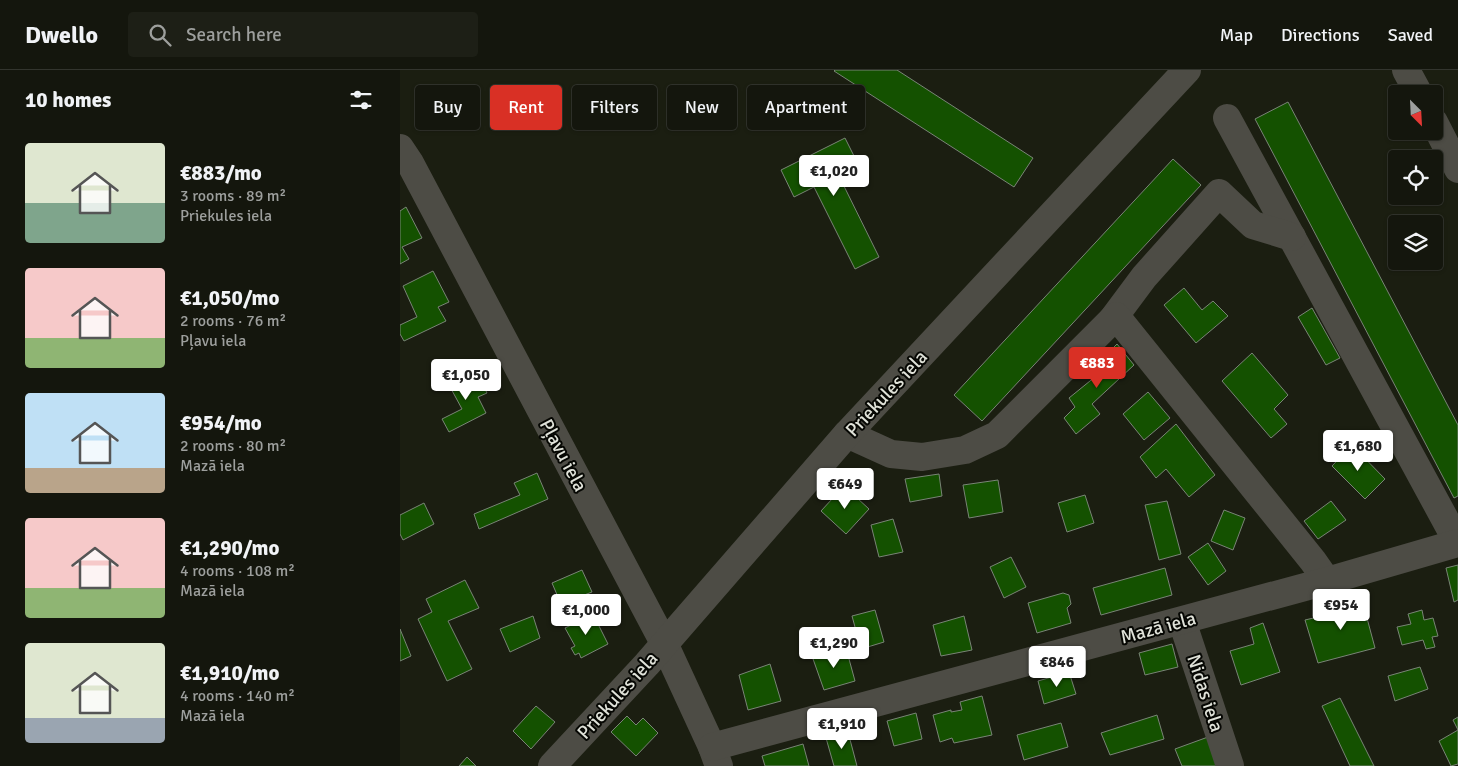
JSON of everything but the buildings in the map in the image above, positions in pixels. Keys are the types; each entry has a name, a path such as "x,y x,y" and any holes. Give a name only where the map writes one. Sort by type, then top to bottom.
{"street":[{"name":"Priekules iela","path":"552,766 647,664 847,434 1187,70"},
{"path":"1406,70 1414,85"},
{"path":"1227,118 1458,543"},
{"path":"1443,140 1458,169"},
{"name":"Pļavu iela","path":"400,148 410,162 664,643 715,756"},
{"path":"1112,320 1144,278 1219,193 1253,224 1292,237"},
{"path":"847,434 891,454 922,457 965,450 997,435 1116,316 1313,561 1327,581"},
{"name":"Mazā iela","path":"715,756 1458,543"},
{"name":"Nidas iela","path":"1182,621 1230,766"}]}
